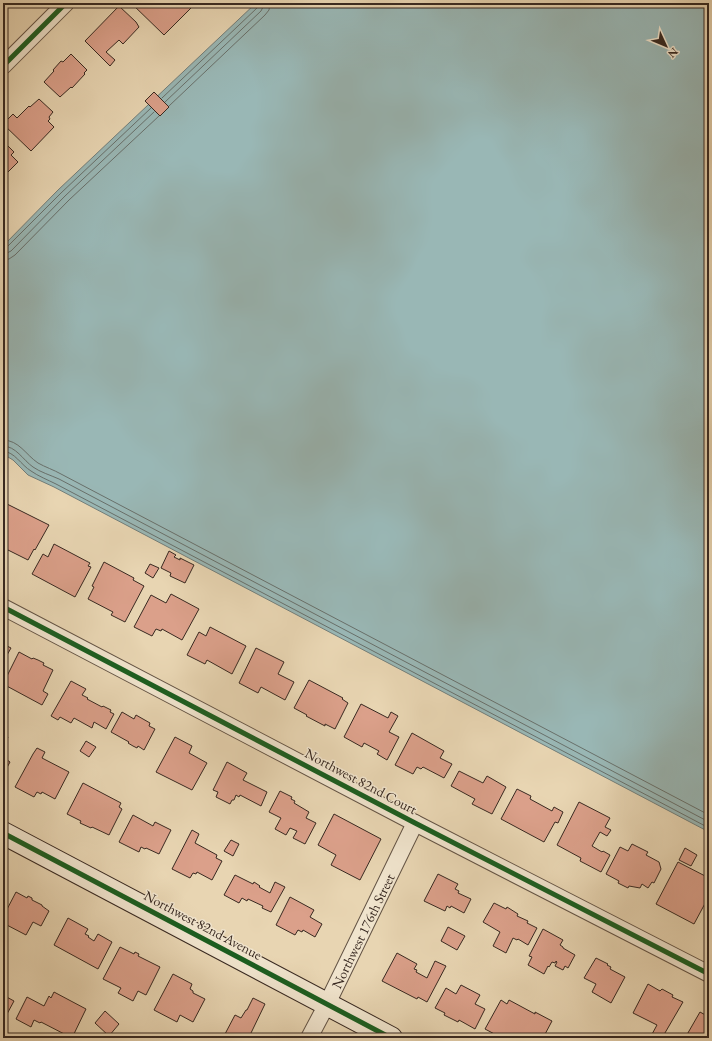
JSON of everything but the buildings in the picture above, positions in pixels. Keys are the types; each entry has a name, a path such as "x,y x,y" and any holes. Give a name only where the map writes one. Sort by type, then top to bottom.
{"street":[{"path":"3,66 66,3"},
{"name":"Northwest 82nd Court","path":"3,607 415,823 709,974"},
{"name":"Northwest 176th Street","path":"309,1038 415,823"},
{"name":"Northwest 82nd Avenue","path":"3,833 391,1038"}],"water":[{"path":"256,3 709,3 709,832 54,487 28,475 13,460 3,454 3,246 58,190"}],"cycle path":[{"path":"3,66 66,3"},
{"path":"3,607 415,823 709,974"},
{"path":"3,833 391,1038"}]}
